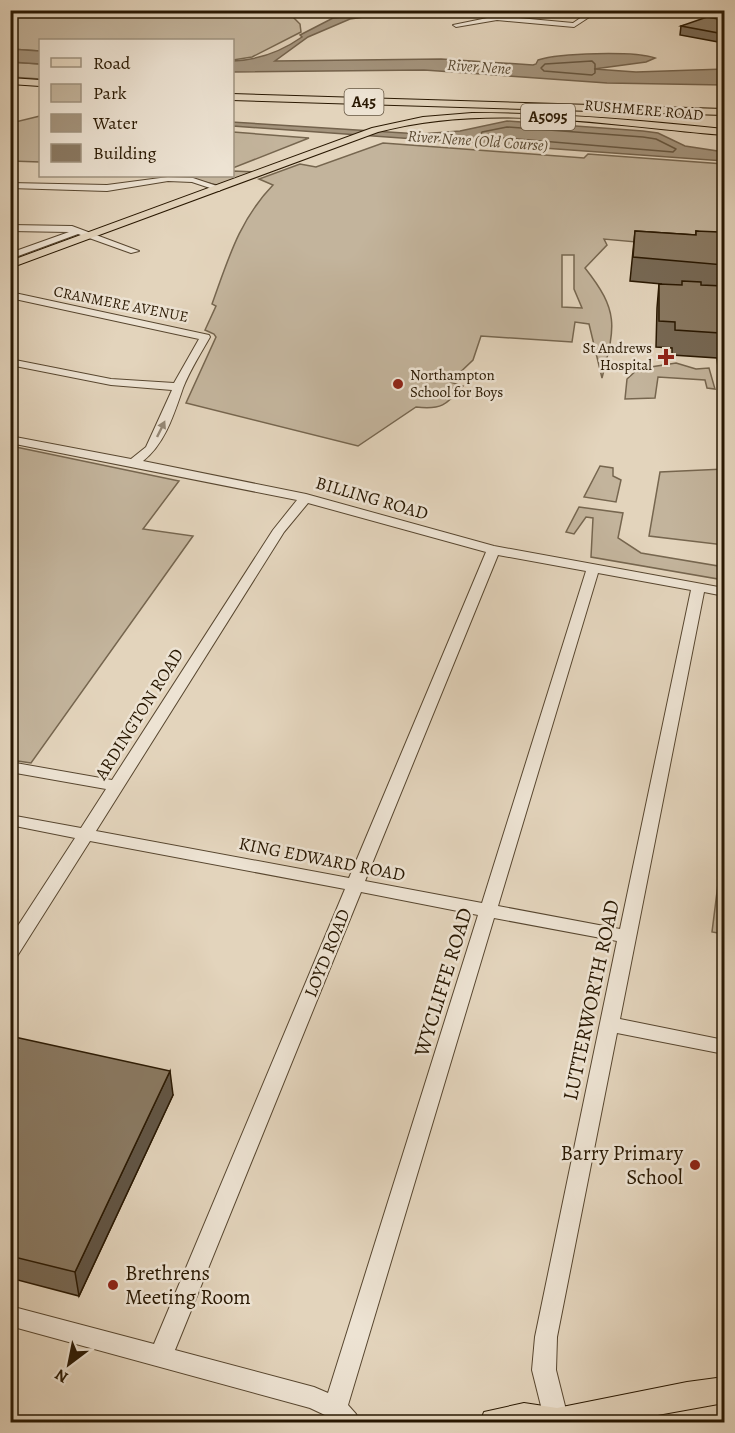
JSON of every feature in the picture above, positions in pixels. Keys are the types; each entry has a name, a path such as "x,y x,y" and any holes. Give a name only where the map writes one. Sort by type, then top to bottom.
{"highway":[{"path":"678,10 724,20"},
{"path":"10,83 39,85"},
{"name":"A45","path":"234,95 724,108"},
{"name":"A45","path":"234,95 495,105 724,108"},
{"path":"514,101 670,99"}],"main road":[{"name":"RUSHMERE ROAD","path":"10,265 358,136 424,119 496,115 622,122 724,132"},
{"path":"494,1422 524,1417 556,1422 603,1418 724,1390"}],"street":[{"path":"456,25 497,18 574,25 597,10"},
{"path":"10,185 107,188 168,179 193,180 219,188"},
{"path":"10,228 62,228 79,231 134,251"},
{"path":"10,256 79,231"},
{"name":"CRANMERE AVENUE","path":"10,295 202,335 206,340 178,387"},
{"path":"10,362 111,382 178,387 175,399 152,449 133,463"},
{"name":"BILLING ROAD","path":"10,439 306,498 493,550 724,592"},
{"name":"ARDINGTON ROAD","path":"10,953 279,530 306,498"},
{"name":"LOYD ROAD","path":"161,1356 493,550"},
{"name":"WYCLIFFE ROAD","path":"342,1415 488,910 593,569"},
{"name":"LUTTERWORTH ROAD","path":"556,1422 544,1370 546,1337 698,587"},
{"path":"10,767 117,786"},
{"name":"KING EDWARD ROAD","path":"10,820 627,937"},
{"path":"609,1024 724,1047"},
{"path":"10,1316 314,1398 342,1415"}],"green space":[{"path":"10,11 287,11 300,24 301,32 252,57 234,60 234,39 39,39 39,51 11,49"},
{"path":"10,62 39,64 39,79 11,77"},
{"path":"39,116 39,162 11,161 11,123"},
{"path":"234,132 309,138 234,168"},
{"path":"383,143 584,158 588,154 724,164 724,250 604,239 607,245 585,268 604,297 612,320 610,345 602,378 589,324 575,322 572,342 481,336 473,360 450,382 463,386 452,398 438,407 416,407 358,446 186,403 216,337 205,330 216,306 212,304 229,256 251,212 273,185 259,179 300,164 316,167","holes":["562,255 574,255 574,289 582,308 562,307"]},
{"path":"234,171 256,172 217,185 187,178 170,177 234,177"},
{"path":"676,363 696,369 709,368 715,389 707,388 705,380 658,377 655,398 625,399 627,379 638,369"},
{"path":"11,446 179,481 143,529 193,536 31,763 11,760"},
{"path":"600,466 613,468 613,476 621,480 616,502 584,497"},
{"path":"724,469 724,545 649,536 660,472"},
{"path":"579,507 623,513 618,538 641,553 724,567 724,580 591,557 593,518 586,517 574,534 566,532"},
{"path":"720,868 724,868 724,934 712,932"}],"water":[{"name":"River Nene","path":"391,11 467,11 392,13 350,19 308,37 275,61 441,59 533,65 538,60 562,56 631,54 655,58 646,62 594,69 636,72 724,69 724,85 607,83 424,70 234,72 234,61 260,57 278,50 302,37 300,35 333,18"},
{"path":"10,49 39,51 39,64 11,62"},
{"name":"River Nene (Old Course)","path":"507,121 643,131 658,133 685,146 724,152 724,161 234,126 234,122 420,134 460,131"}],"building":[{"path":"707,17 724,20 724,34 681,26"},
{"path":"635,231 696,235 696,231 719,232 719,236 724,237 724,265 633,257"},
{"path":"682,281 724,286 724,368 720,333 675,330 675,322 659,321 659,284 682,285"},
{"path":"10,1036 170,1071 75,1272 10,1256"},
{"path":"209,1417 212,1422 198,1422"}],"place":[{"name":"St Andrews Hospital","path":"666,357"},
{"name":"Northampton School for Boys","path":"398,384"},
{"name":"Barry Primary School","path":"695,1165"},
{"name":"Brethrens Meeting Room","path":"113,1285"}]}
